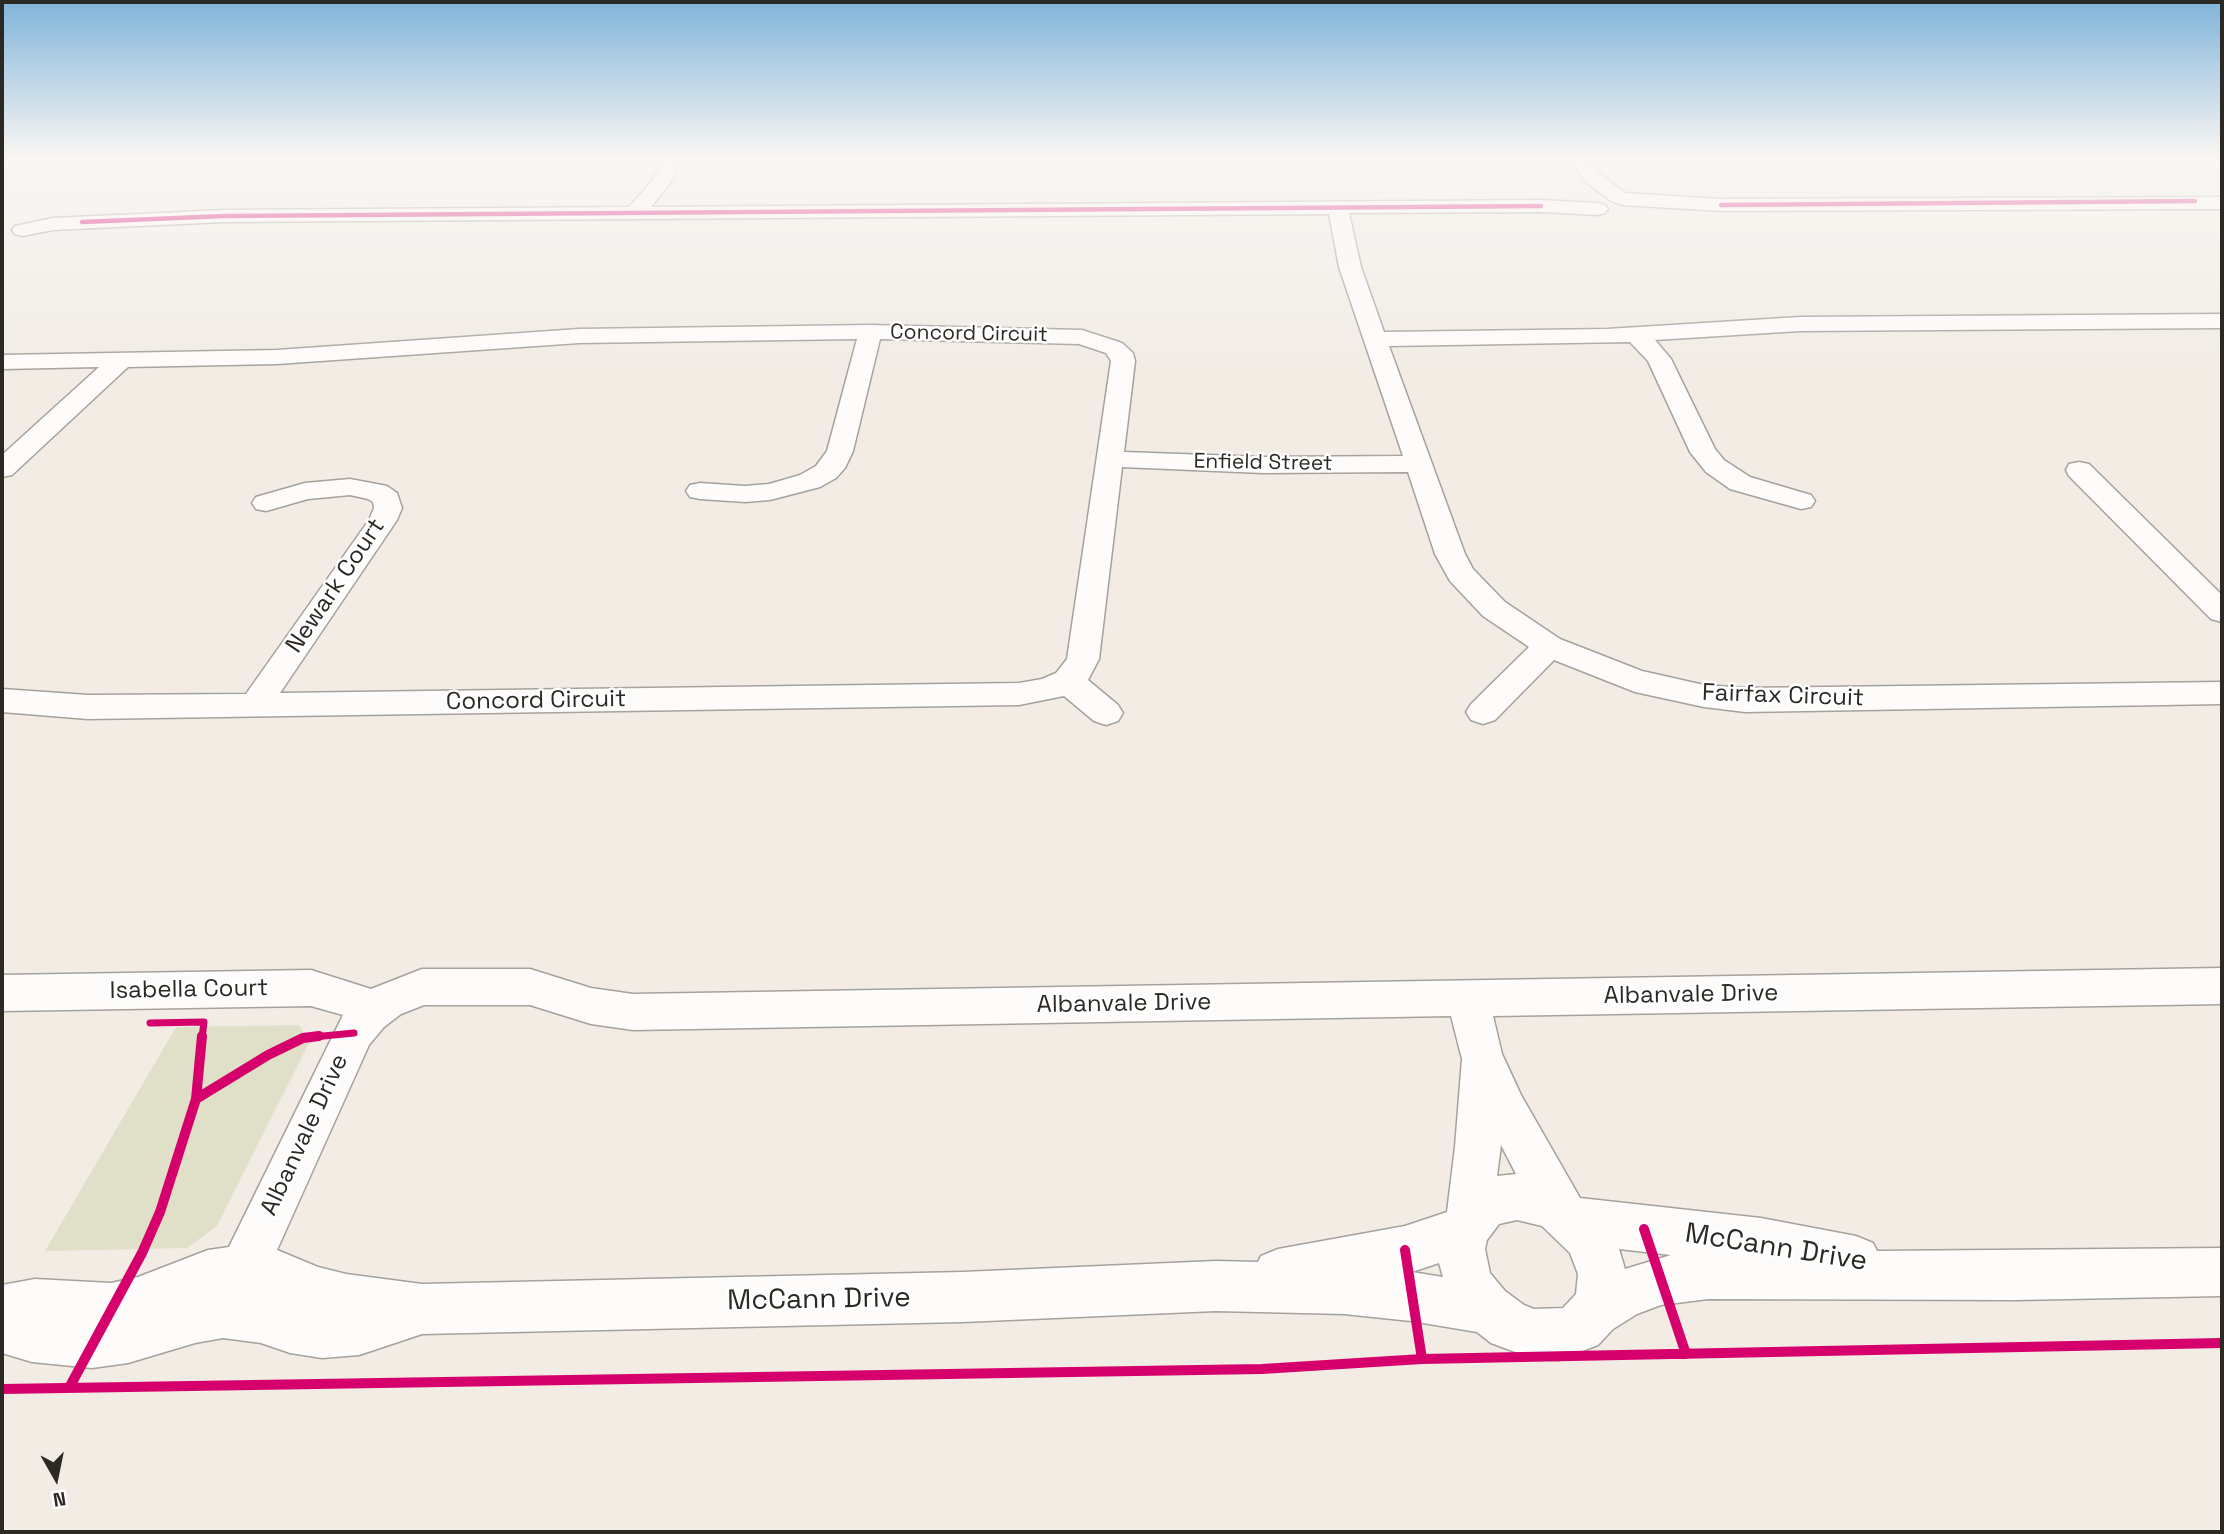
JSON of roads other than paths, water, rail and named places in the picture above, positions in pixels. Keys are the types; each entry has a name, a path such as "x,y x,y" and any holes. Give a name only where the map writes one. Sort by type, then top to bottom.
{"street":[{"name":"Fairfax Circuit","path":"1332,230 1350,267 1443,538 1461,574 1494,609 1549,646 1635,681 1704,696 1745,700 2222,693"},
{"path":"1374,339 1637,335 1800,324 2222,320"},
{"path":"700,491 721,494 770,492 810,481 826,472 836,462 840,451 870,332"},
{"name":"Concord Circuit","path":"2,362 277,357 579,336 870,332 1118,336 1123,361 1083,659 1068,681 1048,690 1019,694 88,707 2,701"},
{"path":"1637,335 1659,359 1703,452 1715,466 1740,483 1801,501"},
{"path":"2,469 120,361"},
{"name":"Enfield Street","path":"1110,459 1264,465 1417,464"},
{"path":"2080,470 2222,612"},
{"name":"Newark Court","path":"256,705 383,520 388,508 387,499 377,492 350,487 305,492 266,503"},
{"path":"1483,712 1549,646"},
{"path":"1068,681 1106,713"},
{"name":"Albanvale Drive","path":"233,1292 349,1040 369,1014 386,1001 422,987 530,987 592,1006 633,1012 2222,986"},
{"name":"Isabella Court","path":"2,993 311,988 355,1000 369,1014"},
{"path":"1468,998 1481,1054 1505,1109 1565,1215"},
{"path":"1467,1226 1482,1208 1498,1199 1538,1200 1565,1215 1587,1236 1597,1255 1602,1274 1601,1294 1595,1311 1580,1327 1559,1335 1534,1334 1509,1325 1487,1309 1473,1290 1464,1269 1461,1249 1467,1226 1478,1147 1481,1054"},
{"name":"McCann Drive","path":"1565,1215 1761,1242 1937,1276"},
{"name":"McCann Drive","path":"1216,1286 1380,1255 1467,1226"},
{"name":"McCann Drive","path":"1595,1311 1624,1294 1661,1281 1708,1275 1937,1276 2222,1272"},
{"name":"McCann Drive","path":"2,1310 35,1304 111,1308 138,1302 208,1274 233,1292 261,1318 290,1328 322,1333 359,1330 422,1309 963,1297 1216,1286 1344,1289 1411,1296 1487,1309"},
{"name":"McCann Drive","path":"2,1328 32,1337 92,1343 128,1338 195,1318 233,1292"}]}
